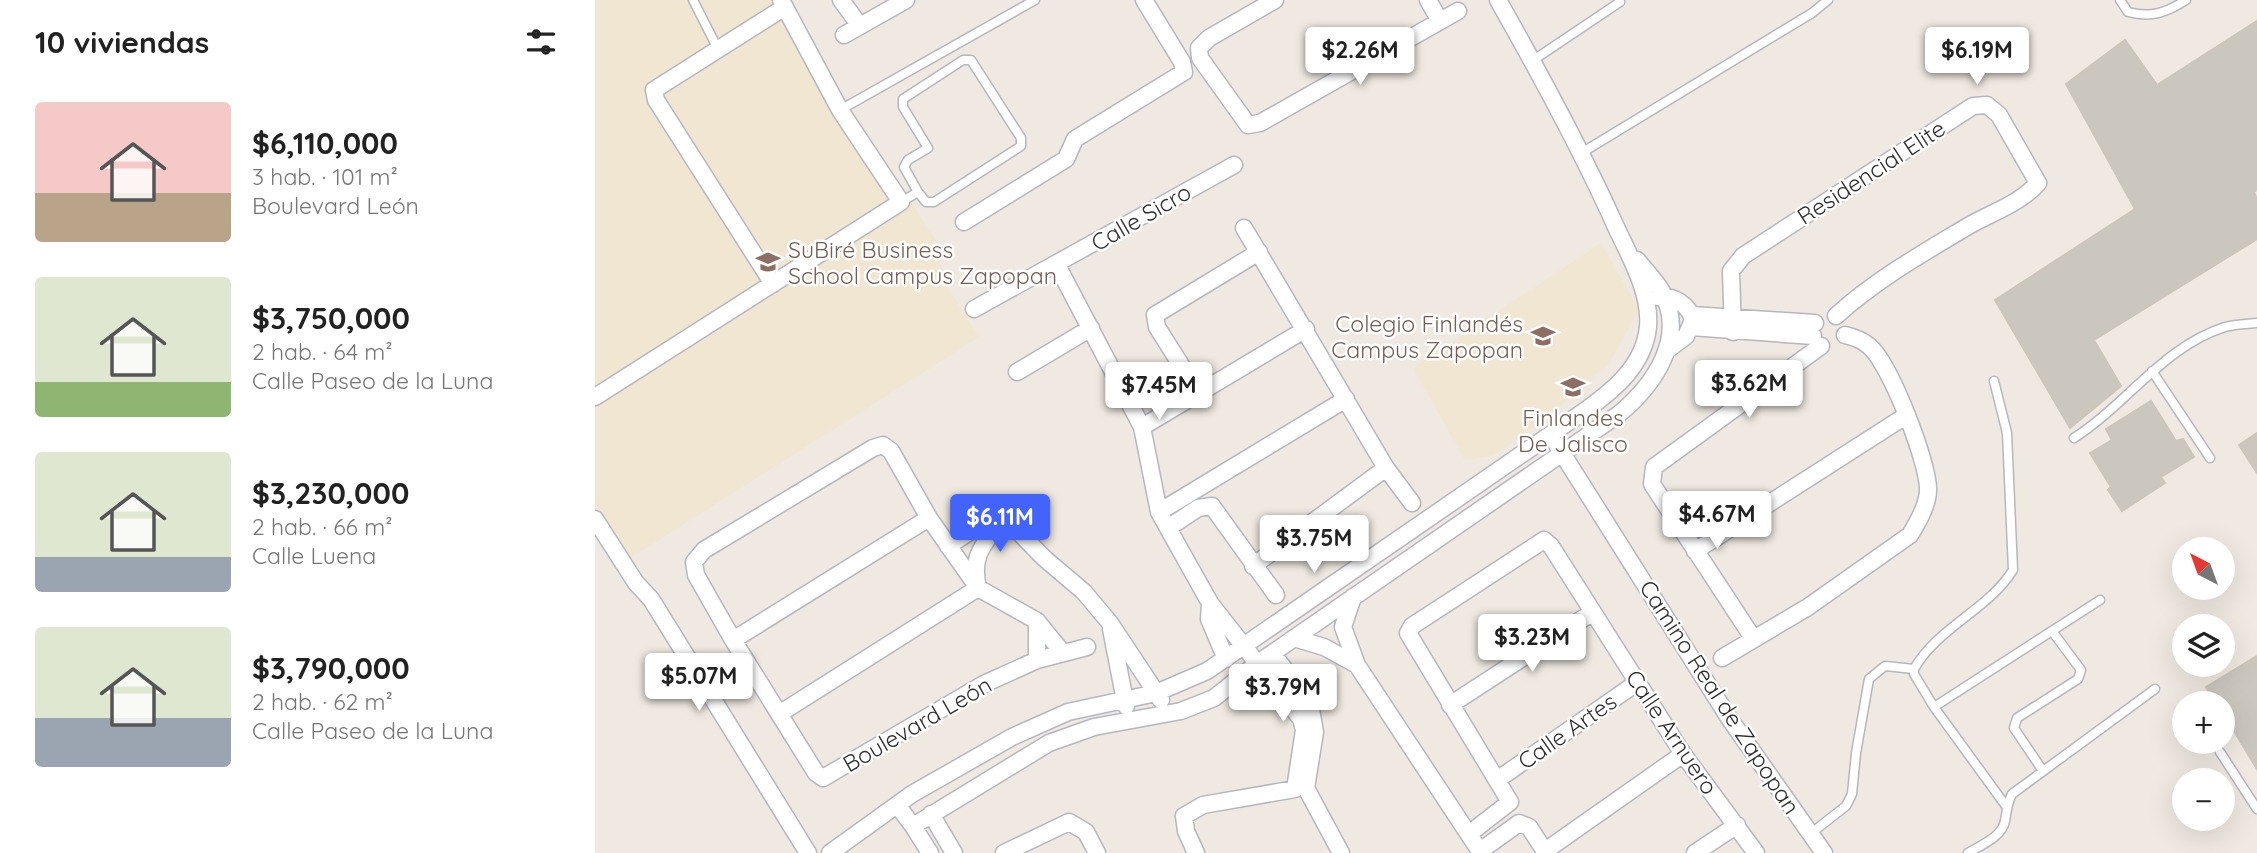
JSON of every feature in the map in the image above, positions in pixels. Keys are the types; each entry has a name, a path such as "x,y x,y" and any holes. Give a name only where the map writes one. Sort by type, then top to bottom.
{"street":[{"path":"841,0 860,26"},
{"path":"844,36 906,0"},
{"path":"964,222 1066,159 1075,139 1184,72 1182,62 1144,0"},
{"path":"1275,0 1209,38 1199,48 1200,58 1248,125 1260,122 1458,11"},
{"path":"1428,0 1440,21"},
{"path":"830,853 897,805 1012,737 1068,712 1156,693 1207,671 1604,397 1636,363 1648,326 1646,302 1626,247 1583,152 1498,0"},
{"path":"595,397 773,284 901,202 840,110 783,3 654,90 656,100 773,284"},
{"name":"Residencial Elite","path":"1732,325 1731,271 1743,256 1973,106 1987,105 1999,115 2038,183 2029,194 1970,226 1872,287 1836,316"},
{"name":"Calle Sicro","path":"974,309 1234,165"},
{"path":"1244,228 1386,468 1412,503"},
{"path":"913,826 1049,743 1094,727 1170,713 1214,698 1258,663 1634,401 1648,386 1666,351 1670,319 1664,296 1626,247"},
{"path":"1198,392 1157,327 1155,315 1259,252"},
{"path":"1057,265 1142,427 1159,512 1210,603 1232,627 1244,647 1301,719 1304,730 1295,789 1191,809 1184,816 1183,823 1196,853"},
{"path":"1646,302 1664,296 1686,307 1691,321 1682,340 1666,351"},
{"path":"1753,638 1652,484 1654,467 1816,335 1824,315 1836,316 1844,324 1845,335"},
{"path":"1691,321 1816,335 1833,347 1845,335"},
{"path":"1017,372 1091,328"},
{"path":"1142,427 1306,329"},
{"path":"1722,658 1808,607 1910,535 1920,519 1928,490 1907,415 1876,352 1858,338 1845,335"},
{"path":"1159,512 1346,399"},
{"path":"1695,551 1907,415"},
{"name":"Camino Real de Zapopan","path":"1551,434 1729,718 1824,853"},
{"name":"Boulevard León","path":"1037,621 978,588 929,518 891,451 883,445 873,448 704,550 694,562 696,575 733,640 816,773 823,778 984,684 1037,660"},
{"path":"1253,566 1386,468"},
{"path":"1168,528 1198,508 1212,506 1276,595"},
{"path":"948,546 984,522 1004,517"},
{"path":"779,714 978,588 974,570 977,555 1004,517"},
{"path":"1004,517 1044,558 1084,592 1110,623 1170,713"},
{"path":"733,640 929,518"},
{"path":"595,519 615,552 650,599 808,853"},
{"path":"1423,522 1436,540"},
{"name":"Calle Arnuero","path":"1450,705 1408,633 1412,626 1543,540 1551,546 1683,754 1756,853"},
{"path":"1353,597 1343,626 1357,664 1481,852 1519,823 1529,827 1545,852 1683,754"},
{"path":"1210,603 1209,620 1226,659"},
{"path":"1469,834 1509,806 1509,798 1450,705 1593,612"},
{"path":"1037,621 1052,635 1063,653"},
{"path":"1037,621 1037,660 1087,647"},
{"path":"1110,623 1123,699 1132,720"},
{"path":"1294,638 1324,647 1357,664"},
{"path":"1273,654 1310,703 1315,732 1306,788 1341,853"},
{"name":"Calle Artes","path":"1497,780 1638,682"},
{"path":"897,805 930,853"},
{"path":"931,814 954,853"},
{"path":"1004,853 1069,822 1086,832 1097,853"},
{"path":"1695,853 1737,825"}],"lane":[{"path":"693,0 718,49"},
{"path":"840,110 1035,0"},
{"path":"1583,152 1812,13 1828,0"},
{"path":"2120,0 2128,12 2148,17 2172,9 2186,0"},
{"path":"1532,61 1621,2"},
{"path":"963,60 971,60 1021,138 1021,146 934,202 926,202 918,192 904,167 908,160 928,148 903,107 903,99 963,60"},
{"path":"901,202 918,192"},
{"path":"2074,438 2099,422 2152,371 2203,337 2226,327 2257,323"},
{"path":"2152,371 2210,458"},
{"path":"1994,381 2007,433 2013,570 2005,582 1941,634 1914,669 1914,674 1934,707 2006,806"},
{"path":"1934,707 2100,600"},
{"path":"2043,771 2014,728 2017,718 2078,679 2081,670 2052,631"},
{"path":"1810,834 1846,806 1852,794 1869,679 1885,666 1914,669"},
{"path":"1968,853 1994,837 2003,827 2006,806 2012,794 2155,689"},
{"path":"2221,754 2257,809"}],"shaded area":[{"name":"SuBiré Business School Campus Zapopan","path":"595,0 779,0 936,240 945,283 979,337 629,559 595,508"},
{"name":"Colegio Finlandés Campus Zapopan","path":"1601,243 1639,310 1609,363 1552,414 1492,456 1465,460 1413,368"}],"building":[{"path":"2257,21 2257,189 2254,192 2257,199 2257,239 2094,340 2121,386 2070,428 1995,300 2135,209 2066,84 2125,40 2157,85"},
{"path":"2151,401 2176,441 2183,439 2194,457 2161,477 2165,483 2122,511 2108,490 2111,487 2090,453 2112,440 2106,429"},
{"path":"2257,433 2257,473 2239,445"},
{"path":"2257,656 2257,769 2235,733 2235,691 2208,691 2206,687 2222,677 2235,677 2235,669"}],"place":[{"name":"SuBiré Business School Campus Zapopan","path":"768,262"},
{"name":"Colegio Finlandés Campus Zapopan","path":"1543,336"},
{"name":"Finlandes De Jalisco","path":"1573,387"}]}
